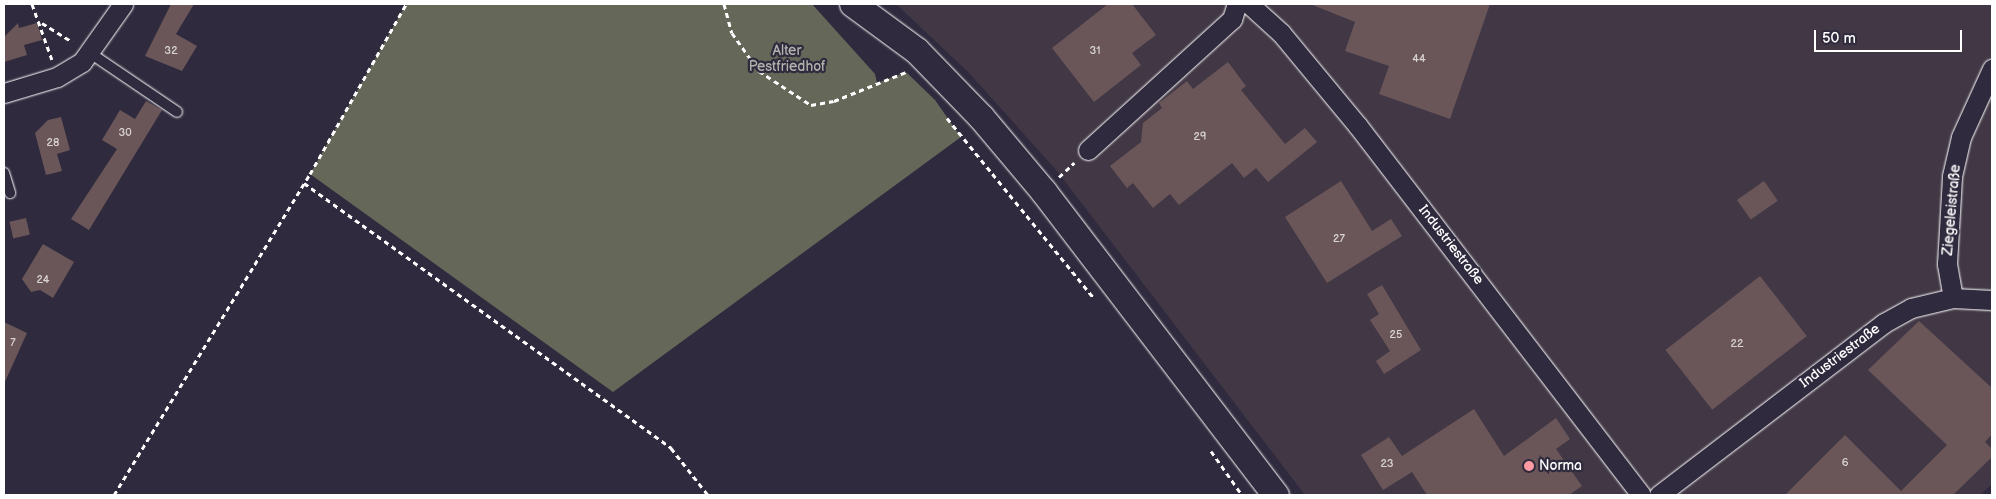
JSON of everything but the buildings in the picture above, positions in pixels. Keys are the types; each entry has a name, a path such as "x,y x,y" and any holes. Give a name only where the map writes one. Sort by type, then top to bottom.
{"street":[{"path":"4,93 57,77 90,53 123,4"},
{"path":"853,4 917,51 982,118 1044,192 1276,495"},
{"path":"1088,150 1232,19 1237,4"},
{"name":"Industriestraße","path":"1249,4 1281,33 1358,126 1641,495"},
{"name":"Ziegeleistraße","path":"1953,298 1947,264 1952,176 1961,137 1992,69"},
{"name":"Industriestraße","path":"1660,495 1884,323 1911,308 1953,298 1992,300"}],"lane":[{"path":"90,53 178,112"},
{"path":"4,173 10,193"}],"path":[{"path":"32,4 42,23 57,77"},
{"path":"114,495 304,183 406,4"},
{"path":"724,4 732,33 759,71 811,105 834,101 906,72"},
{"path":"42,23 90,53"},
{"path":"899,66 913,79"},
{"path":"945,115 1100,305"},
{"path":"304,183 671,448 708,495"},
{"path":"1208,447 1242,495"}],"shaded area":[{"path":"896,4 1992,4 1992,484 1980,495 1305,495 1057,171 968,72"}],"green space":[{"name":"Alter Pestfriedhof","path":"406,4 812,4 875,74 877,83 906,72 935,100 961,137 613,392 310,174"}],"place":[{"name":"Norma","path":"1529,466"}]}
